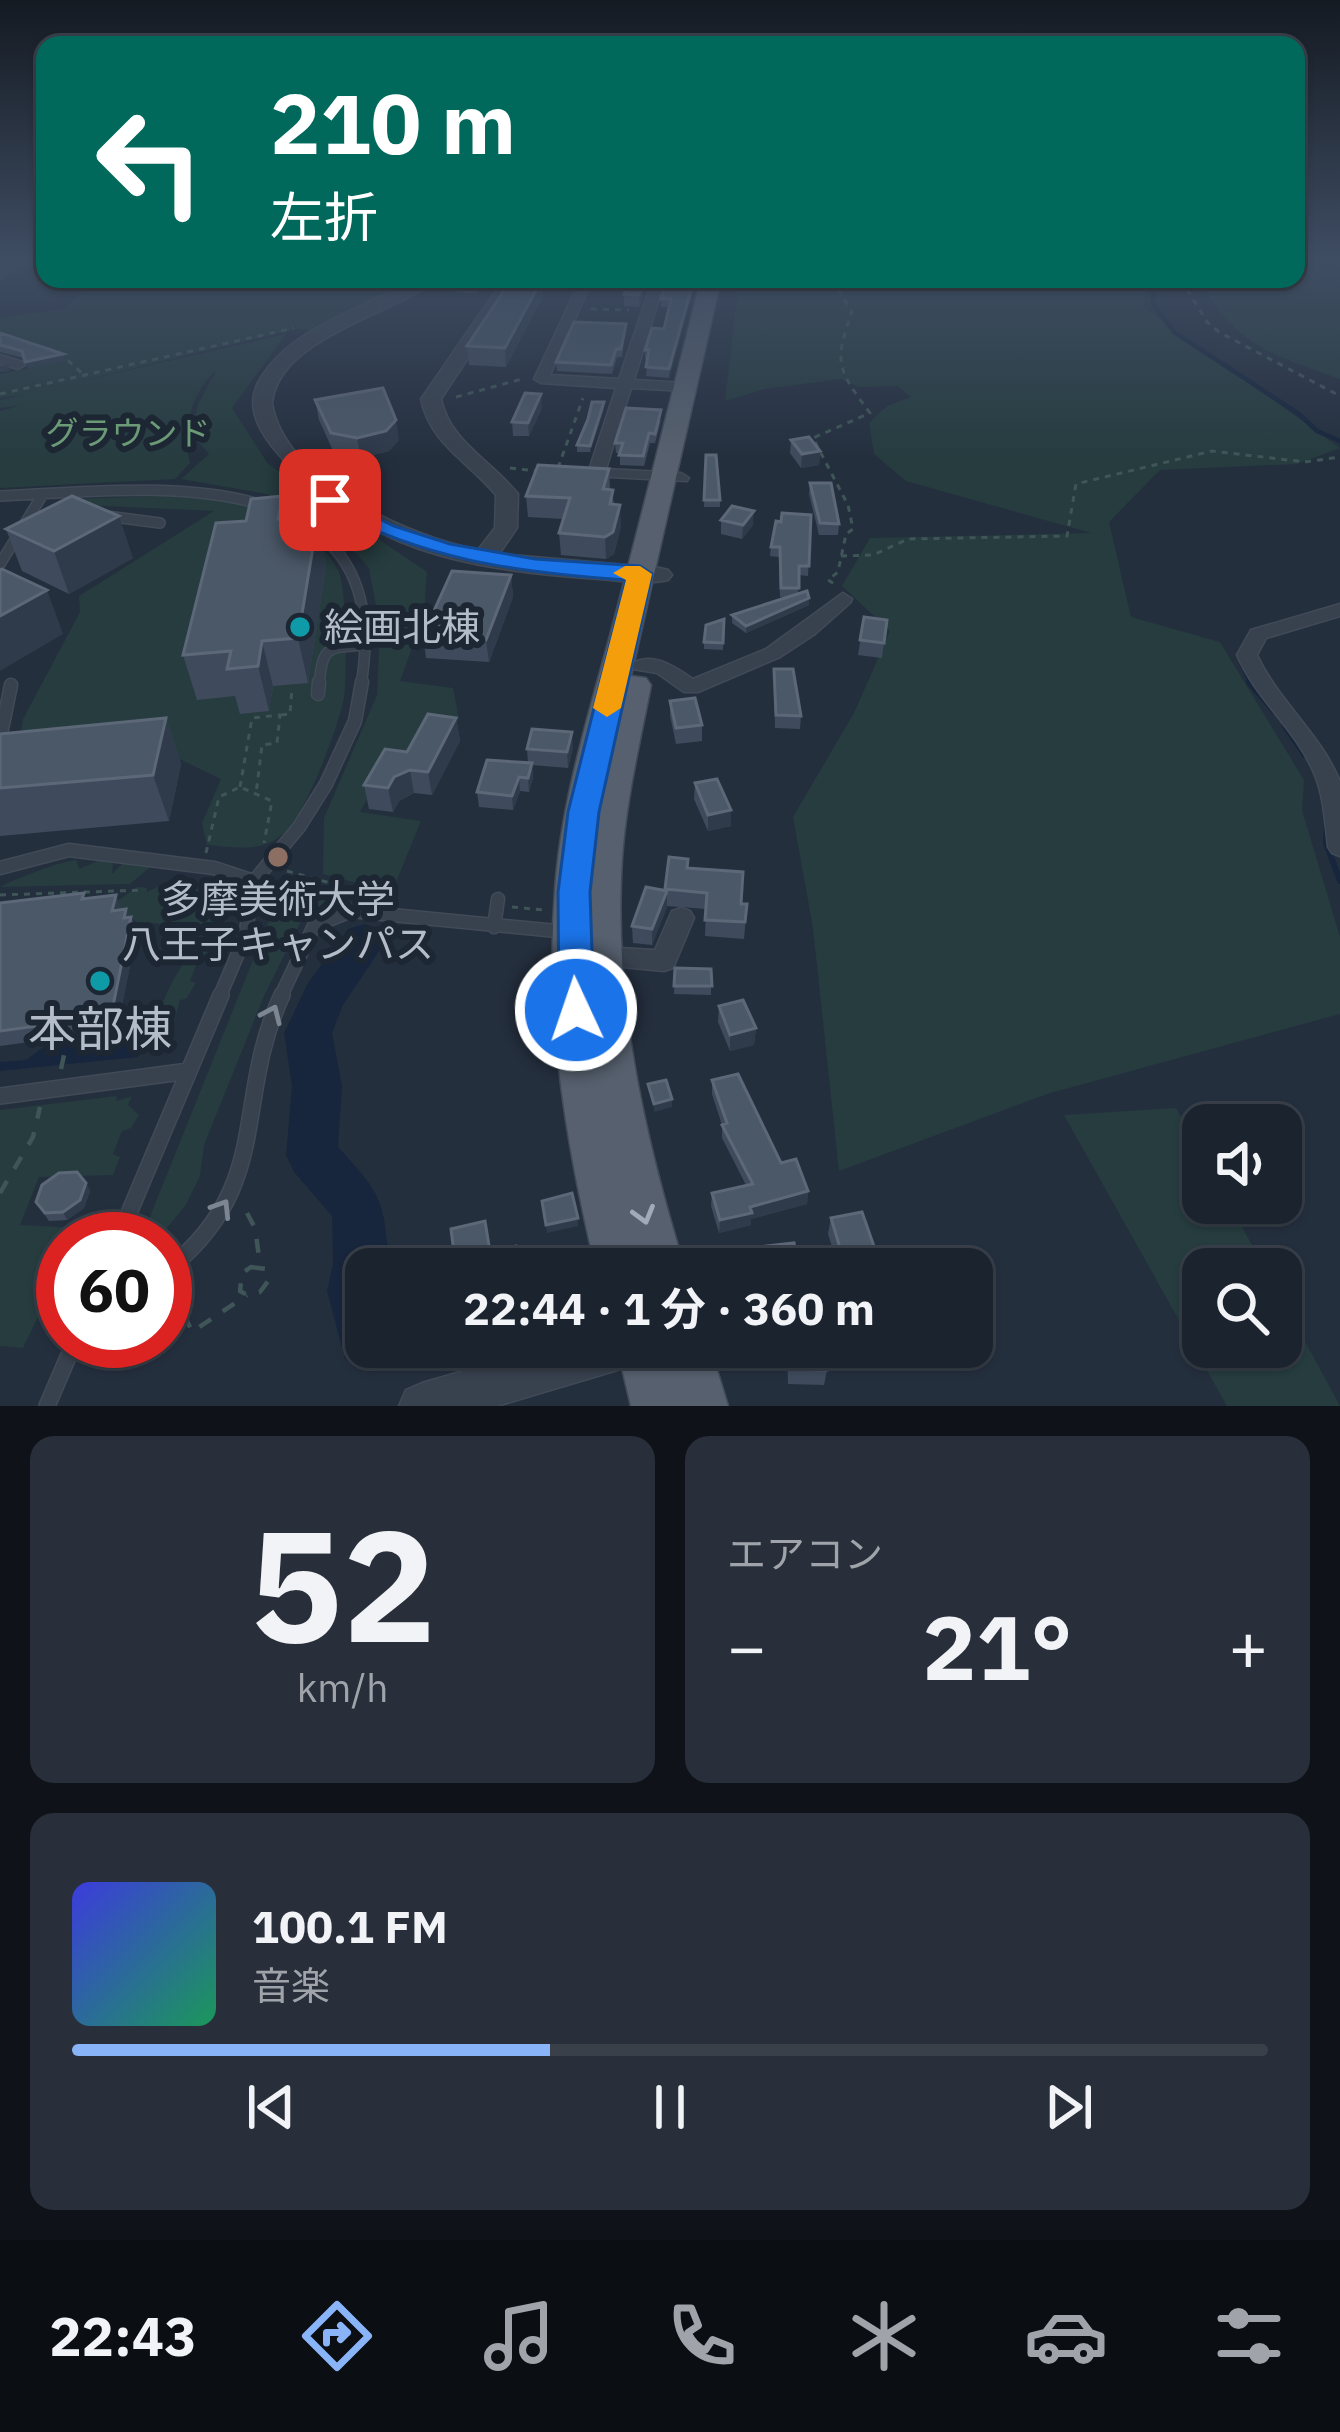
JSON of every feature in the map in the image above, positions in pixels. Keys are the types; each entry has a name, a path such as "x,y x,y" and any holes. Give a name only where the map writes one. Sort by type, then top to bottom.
{"main road":[{"path":"672,478 700,328"},
{"path":"654,1248 620,1120 583,934 640,665 650,574 711,328"},
{"path":"618,1248 585,1096 584,812 601,706 650,574"},
{"path":"649,1368 659,1406"},
{"path":"689,1368 700,1406"}],"street":[{"path":"343,328 292,356 264,388 261,411 293,462 330,500 386,530 484,559 650,574"},
{"path":"479,328 431,399 437,424 507,494 506,528 484,559"},
{"path":"565,328 542,379 686,387"},
{"path":"644,328 596,473 672,478"},
{"path":"0,359 18,365"},
{"path":"640,665 662,667 691,687 713,680 758,665 791,644 843,599"},
{"path":"1340,610 1258,634 1247,655 1258,682 1323,767 1335,805 1340,847"},
{"path":"583,934 664,961 681,918"},
{"path":"422,1406 550,1368"}],"lane":[{"path":"0,496 215,490 287,512 312,528 344,558 361,591 364,645 355,722 343,753 298,827 254,881 245,937 129,1212"},
{"path":"0,564 43,494"},
{"path":"30,514 54,514"},
{"path":"97,515 160,523"},
{"path":"318,694 322,656 330,648 364,645"},
{"path":"0,739 11,685"},
{"path":"0,868 69,850 214,868 254,881"},
{"path":"494,927 498,903"},
{"path":"192,1249 231,1196 246,1156 264,1034 314,926 351,911 583,934"},
{"path":"0,1096 189,1071"},
{"path":"47,1406 63,1368"}],"path":[{"path":"0,394 295,328"},
{"path":"843,599 847,595 828,580 838,572 846,534 853,529 848,505 813,438 870,413 842,374 838,349 846,328"},
{"path":"1214,328 1340,396"},
{"path":"20,340 59,352 86,377"},
{"path":"452,398 510,380 542,379"},
{"path":"502,462 514,470 556,471 589,382"},
{"path":"841,556 874,555 908,539 1067,536 1076,484 1195,453 1305,462 1340,457"},
{"path":"240,787 252,718 290,714 292,688"},
{"path":"256,794 262,745 277,743 280,715"},
{"path":"206,854 218,797 240,787 272,801 262,852"},
{"path":"286,871 388,898"},
{"path":"0,895 144,890"},
{"path":"498,903 583,934"},
{"path":"61,1070 68,1037"},
{"path":"0,1193 33,1137 42,1099"},
{"path":"192,1333 248,1295 260,1292 268,1281 247,1213"},
{"path":"248,1295 240,1291 238,1282 242,1273 260,1266"}],"green space":[{"name":"グラウンド","path":"0,328 326,328 297,329 64,385 286,334 232,408 268,464 427,572 424,615 400,681 453,688 459,719 425,754 381,773 360,812 421,821 392,892 323,874 324,818 377,695 380,627 369,568 343,539 267,494 181,479 209,454 192,435 198,404 216,371 195,401 188,426 190,463 175,479 0,488 0,411 19,406 0,408 0,400 23,395 0,398 0,374 65,361 0,337"},
{"path":"733,328 1173,328 1340,448 1297,464 1160,470 1109,522 1131,617 1220,642 1304,780 1302,810 1340,937 1340,1014 1047,1094 839,1171 813,928 793,817 854,713 890,631 842,586 870,538 1091,533 906,481 874,454 869,423 887,406 911,397 898,386 859,387 840,379 764,389 725,401"},
{"path":"1235,328 1340,328 1340,379 1276,354"},
{"path":"216,494 284,522 315,543 338,570 343,594 344,698 328,748 294,821 276,839 248,848 207,845 202,823 221,779 179,759 88,767 18,752 23,719 80,612 79,596 214,511 61,504 70,499"},
{"path":"102,859 113,863 112,874 122,864 143,859 149,868 130,884 0,887 60,864 76,860 79,869"},
{"path":"178,877 187,883 184,888 204,890 224,914 202,930 175,938 157,923 141,925 112,905 137,887 147,892"},
{"path":"275,881 326,890 327,906 301,921 264,996 204,1145 200,1176 185,1206 180,1212 152,1212 280,893"},
{"path":"206,940 211,954 199,958 190,981 196,983 186,999 180,1000 167,1048 151,1047 170,988 196,947"},
{"path":"132,1096 128,1105 139,1115 131,1128 122,1131 113,1154 120,1157 113,1175 39,1177 20,1225 36,1226 36,1321 23,1348 0,1346 0,1110"},
{"path":"1176,1108 1182,1119 1182,1224 1240,1224 1254,1248 1182,1248 1182,1326 1064,1115"},
{"path":"1302,1336 1340,1406 1227,1406 1206,1368 1302,1368"}],"water":[{"path":"148,1022 153,1023 149,1041 143,1042 138,1057 0,1071 0,1062 26,1060 49,1043 145,1035"}],"building":[{"path":"479,328 516,328 505,348 467,346"},
{"path":"571,328 625,328 621,349 616,349 611,365 556,362"},
{"path":"652,328 680,328 669,369 646,367"},
{"path":"0,333 63,354 25,362 22,351 0,345"},
{"path":"383,388 396,420 386,431 357,438 331,433 315,400"},
{"path":"525,393 541,394 528,423 512,422"},
{"path":"592,402 604,402 590,446 577,445 588,419"},
{"path":"626,408 661,410 643,456 619,455 623,443 615,443"},
{"path":"809,437 820,451 802,454 791,440"},
{"path":"706,455 716,455 720,500 704,500"},
{"path":"538,465 609,469 603,489 613,490 610,504 620,505 613,532 605,537 559,533 570,498 526,496"},
{"path":"810,483 831,483 839,524 820,523"},
{"path":"72,496 119,516 54,551 6,529"},
{"path":"283,496 278,519 289,518 287,525 317,523 298,638 262,641 258,666 227,669 231,651 183,655 216,523 246,521 251,499"},
{"path":"732,506 754,511 743,525 721,520"},
{"path":"782,513 811,515 809,566 799,566 799,588 781,588 780,547 771,547"},
{"path":"2,569 47,590 0,616"},
{"path":"452,571 511,575 486,640 423,635"},
{"path":"807,591 809,598 746,626 732,615"},
{"path":"864,617 887,620 884,643 860,640"},
{"path":"724,619 723,643 704,642 706,625"},
{"path":"774,669 793,669 801,716 776,715"},
{"path":"695,698 702,725 676,728 670,701"},
{"path":"428,714 456,718 428,772 410,770 394,777 388,788 364,785 385,749 407,752"},
{"path":"166,718 153,775 0,788 0,734"},
{"path":"532,729 572,732 567,752 527,749"},
{"path":"487,760 532,763 528,778 519,777 512,796 477,792"},
{"path":"717,779 731,810 708,815 695,783"},
{"path":"669,857 688,859 687,868 743,872 745,922 705,920 707,893 665,889"},
{"path":"646,887 667,891 652,929 632,926"},
{"name":"本部棟","path":"84,893 82,899 116,895 112,911 126,909 124,918 131,917 111,1016 0,1031 0,903"},
{"path":"675,968 711,969 712,986 674,986"},
{"path":"743,1000 756,1028 730,1035 719,1006"},
{"path":"738,1074 781,1163 796,1159 808,1191 720,1220 712,1193 753,1184 722,1125 727,1123 712,1080"},
{"path":"666,1080 672,1099 654,1104 648,1084"},
{"path":"77,1172 86,1183 80,1200 63,1212 44,1212 36,1202 42,1185 59,1173"},
{"path":"572,1193 578,1218 546,1225 542,1201"},
{"path":"862,1212 875,1248 840,1248 831,1218"},
{"path":"485,1221 489,1248 453,1248 451,1229"},
{"path":"794,1243 795,1248 747,1248"}],"waterway":[{"path":"1171,328 1317,431 1340,441"},
{"path":"1241,663 1252,685"},
{"path":"1249,682 1274,711"},
{"path":"1285,726 1305,755"},
{"path":"1327,824 1326,843 1340,881"},
{"path":"360,1248 358,1207 312,1155 317,1086 308,1033 324,996 364,941"}],"slow traffic":[{"path":"607,708 640,574 625,573"}],"place":[{"name":"絵画北棟","path":"300,627"},
{"name":"多摩美術大学 八王子キャンパス","path":"278,857"},
{"name":"本部棟","path":"100,981"}],"route":[{"path":"330,500 386,530 446,550 508,563 640,574 584,812 574,892 576,1010"}]}
